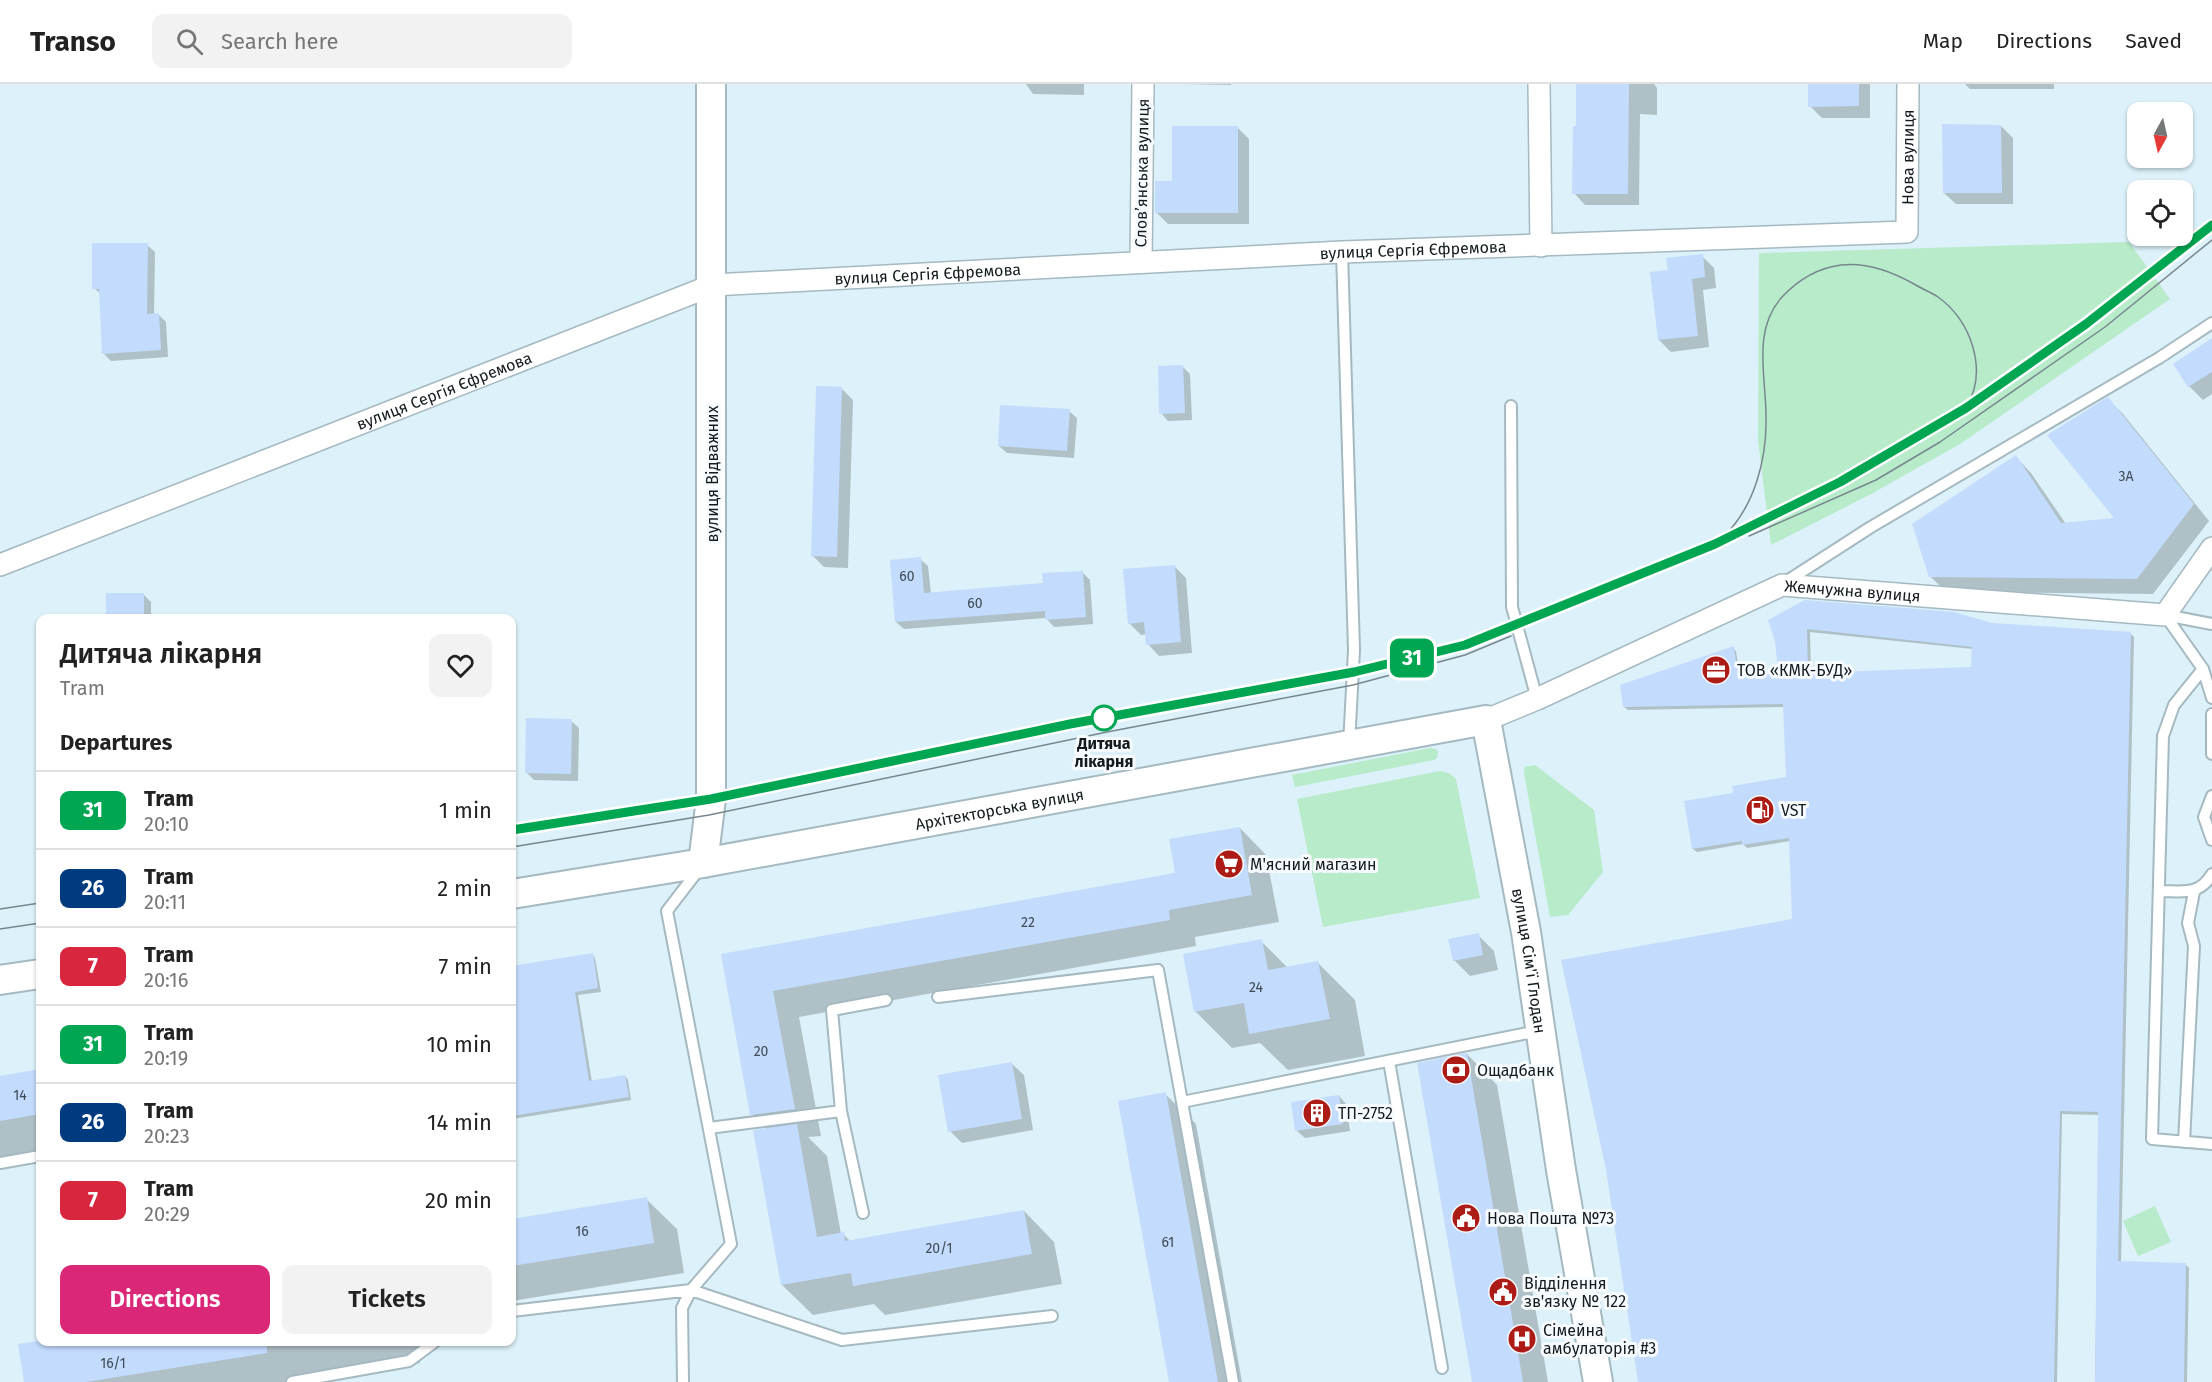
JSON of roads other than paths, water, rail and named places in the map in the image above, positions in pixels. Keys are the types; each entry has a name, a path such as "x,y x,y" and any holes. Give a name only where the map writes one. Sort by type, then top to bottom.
{"street":[{"name":"вулиця Відважних","path":"703,863 711,799 713,285 711,84"},
{"name":"Словʼянська вулиця","path":"1141,262 1143,84"},
{"path":"1539,84 1541,246"},
{"name":"Нова вулиця","path":"1907,232 1908,84"},
{"name":"вулиця Сергія Єфремова","path":"0,565 713,285 1342,252 1907,232"},
{"path":"2165,615 2212,548"},
{"name":"Жемчужна вулиця","path":"1486,720 1537,699 1782,585 2165,615"},
{"name":"Архітекторська вулиця","path":"516,893 703,863 1486,720"},
{"name":"вулиця Сім'ї Глодан","path":"1486,720 1524,921 1561,1170 1598,1382"},
{"path":"0,980 36,975"}],"lane":[{"path":"1342,252 1354,650 1348,745"},
{"path":"1782,585 1871,527 2159,358 2212,323"},
{"path":"1511,406 1512,607 1537,699"},
{"path":"2165,615 2212,624"},
{"path":"2165,615 2204,669 2212,698"},
{"path":"2204,669 2174,705 2163,736 2152,1139 2212,1144"},
{"path":"2212,714 2212,754"},
{"path":"2212,796 2204,818 2212,840"},
{"path":"683,1382 682,1308 692,1290 731,1244 668,911 703,863"},
{"path":"2160,891 2194,892 2207,882 2212,874"},
{"path":"2184,1142 2194,946 2188,922 2194,892"},
{"path":"938,997 1158,970 1233,1382"},
{"path":"863,1213 841,1111 832,1010 886,1000"},
{"path":"1182,1102 1541,1030"},
{"path":"1389,1060 1442,1368"},
{"path":"709,1128 841,1111"},
{"path":"0,1163 36,1157"},
{"path":"516,1311 692,1290 842,1340 1052,1316"},
{"path":"292,1382 409,1361 429,1346"}],"tram line":[{"path":"516,829 711,799 1070,724 1354,672 1465,644 1715,544 1840,482 1966,408 2086,324 2212,225"},
{"name":"31","path":"516,829 711,799 1070,724 1354,672 1465,645 1715,544 1840,482 1966,408 2086,324 2212,225"},
{"path":"1749,536 1876,480 1940,442 2105,327 2212,240"},
{"path":"1723,537 1734,525 1751,497 1761,465 1766,432 1763,354 1767,324 1782,297 1808,276 1841,265 1869,266 1897,275 1938,297 1959,319 1973,347 1976,377 1967,406"},
{"path":"516,846 709,815 1107,732 1353,685 1465,655 1511,636"},
{"path":"0,909 36,904"},
{"path":"0,929 36,924"}],"place":[{"name":"ТОВ «КМК-БУД»","path":"1716,670"},
{"name":"Дитяча лікарня","path":"1104,718"},
{"name":"VST","path":"1760,810"},
{"name":"М'ясний магазин","path":"1229,864"},
{"name":"Ощадбанк","path":"1456,1070"},
{"name":"ТП-2752","path":"1317,1113"},
{"name":"Нова Пошта №73","path":"1466,1218"},
{"name":"Відділення зв'язку № 122","path":"1503,1292"},
{"name":"Сімейна амбулаторія #3","path":"1522,1339"}]}
